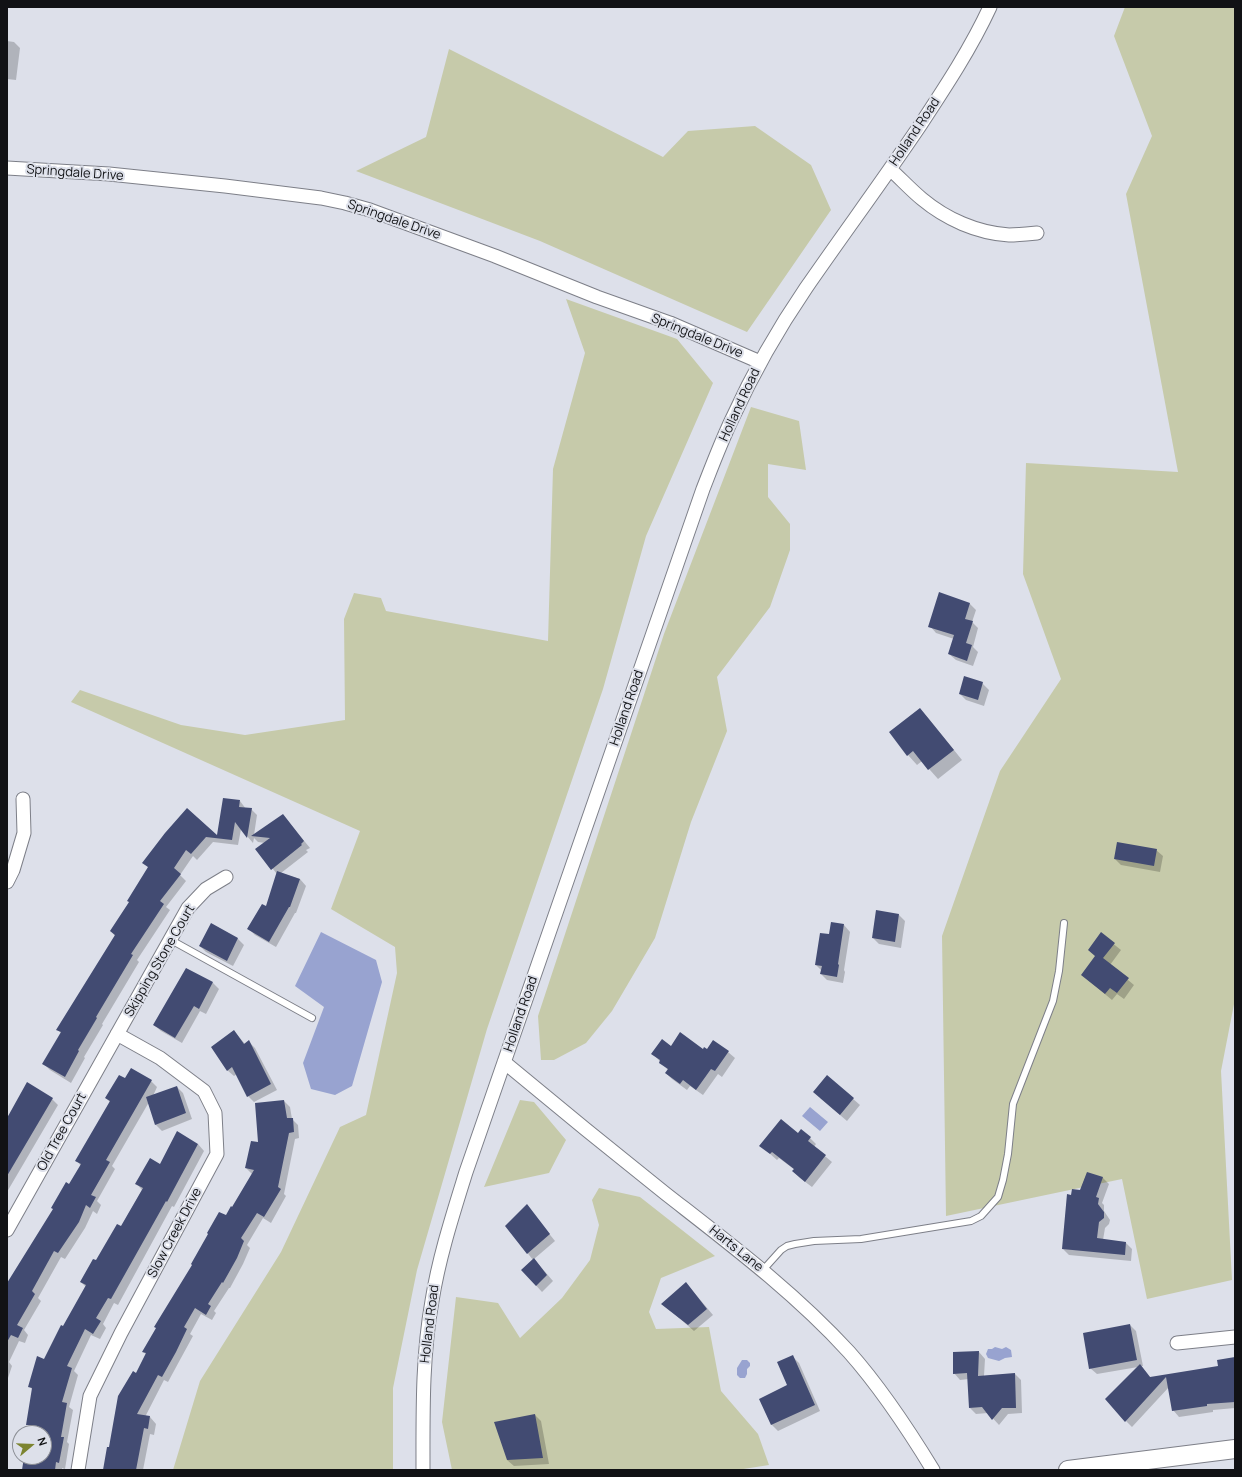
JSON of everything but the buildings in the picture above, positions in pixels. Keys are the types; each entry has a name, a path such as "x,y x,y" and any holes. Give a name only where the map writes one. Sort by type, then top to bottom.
{"main road":[{"path":"1068,1470 1235,1449"}],"street":[{"name":"Holland Road","path":"423,1470 422,1388 431,1302 450,1222 703,489 732,420 760,362 780,327 949,83 990,7"},
{"name":"Springdale Drive","path":"7,168 109,174 225,186 321,198 345,203 370,210 495,256 670,323 760,362"},
{"path":"890,169 921,199 934,209 964,224 996,233 1010,235 1037,233"},
{"path":"7,882 13,870 24,833 23,799"},
{"name":"Skipping Stone Court","path":"117,1034 188,908 206,889 226,877"},
{"name":"Old Tree Court","path":"7,1230 117,1034"},
{"name":"Slow Creek Drive","path":"78,1470 90,1396 121,1333 217,1154 215,1113 204,1091 160,1058 117,1034"},
{"name":"Harts Lane","path":"504,1062 588,1132 763,1270 813,1315 849,1353 876,1385 910,1432 933,1470"},
{"path":"1178,1342 1235,1337"}],"lane":[{"path":"763,1270 781,1250 795,1244 814,1241 861,1239 958,1224 971,1221 981,1216 998,1196 1003,1180 1008,1154 1013,1104 1053,1001 1059,972 1064,923"},
{"path":"171,940 312,1018"}],"green space":[{"path":"1125,7 1235,7 1235,999 1221,1071 1232,1280 1147,1299 1122,1179 946,1216 942,936 1000,771 1061,679 1023,574 1026,463 1178,472 1126,194 1152,136 1114,36"},
{"path":"449,49 663,157 688,131 755,126 811,165 831,210 747,332 540,241 356,171 426,137"},
{"path":"566,299 677,339 713,383 646,536 603,689 487,1029 417,1270 393,1388 393,1470 173,1470 200,1381 281,1252 340,1127 366,1115 397,973 395,947 331,909 360,831 71,702 80,690 181,725 245,735 345,720 344,619 354,593 381,598 386,611 548,641 553,469 585,353"},
{"path":"751,407 799,421 806,470 768,464 768,497 790,524 790,550 770,607 717,677 727,731 691,822 655,938 612,1011 586,1043 554,1060 541,1060 538,1016 664,634"},
{"path":"520,1100 534,1102 566,1140 549,1173 484,1187"},
{"path":"599,1188 640,1197 715,1256 661,1278 649,1312 656,1329 709,1327 721,1391 758,1434 769,1465 737,1470 452,1470 442,1422 456,1297 498,1303 520,1338 562,1298 590,1260 599,1225 592,1200"}],"water":[{"path":"321,932 376,960 382,982 352,1086 335,1095 311,1089 303,1063 324,1007 295,986"},
{"path":"810,1107 828,1122 820,1131 802,1116"},
{"path":"995,1347 1002,1349 1006,1347 1011,1350 1012,1357 999,1361 988,1358 986,1354 988,1349"},
{"path":"742,1360 747,1360 750,1363 745,1378 740,1378 737,1375 737,1368"}]}
